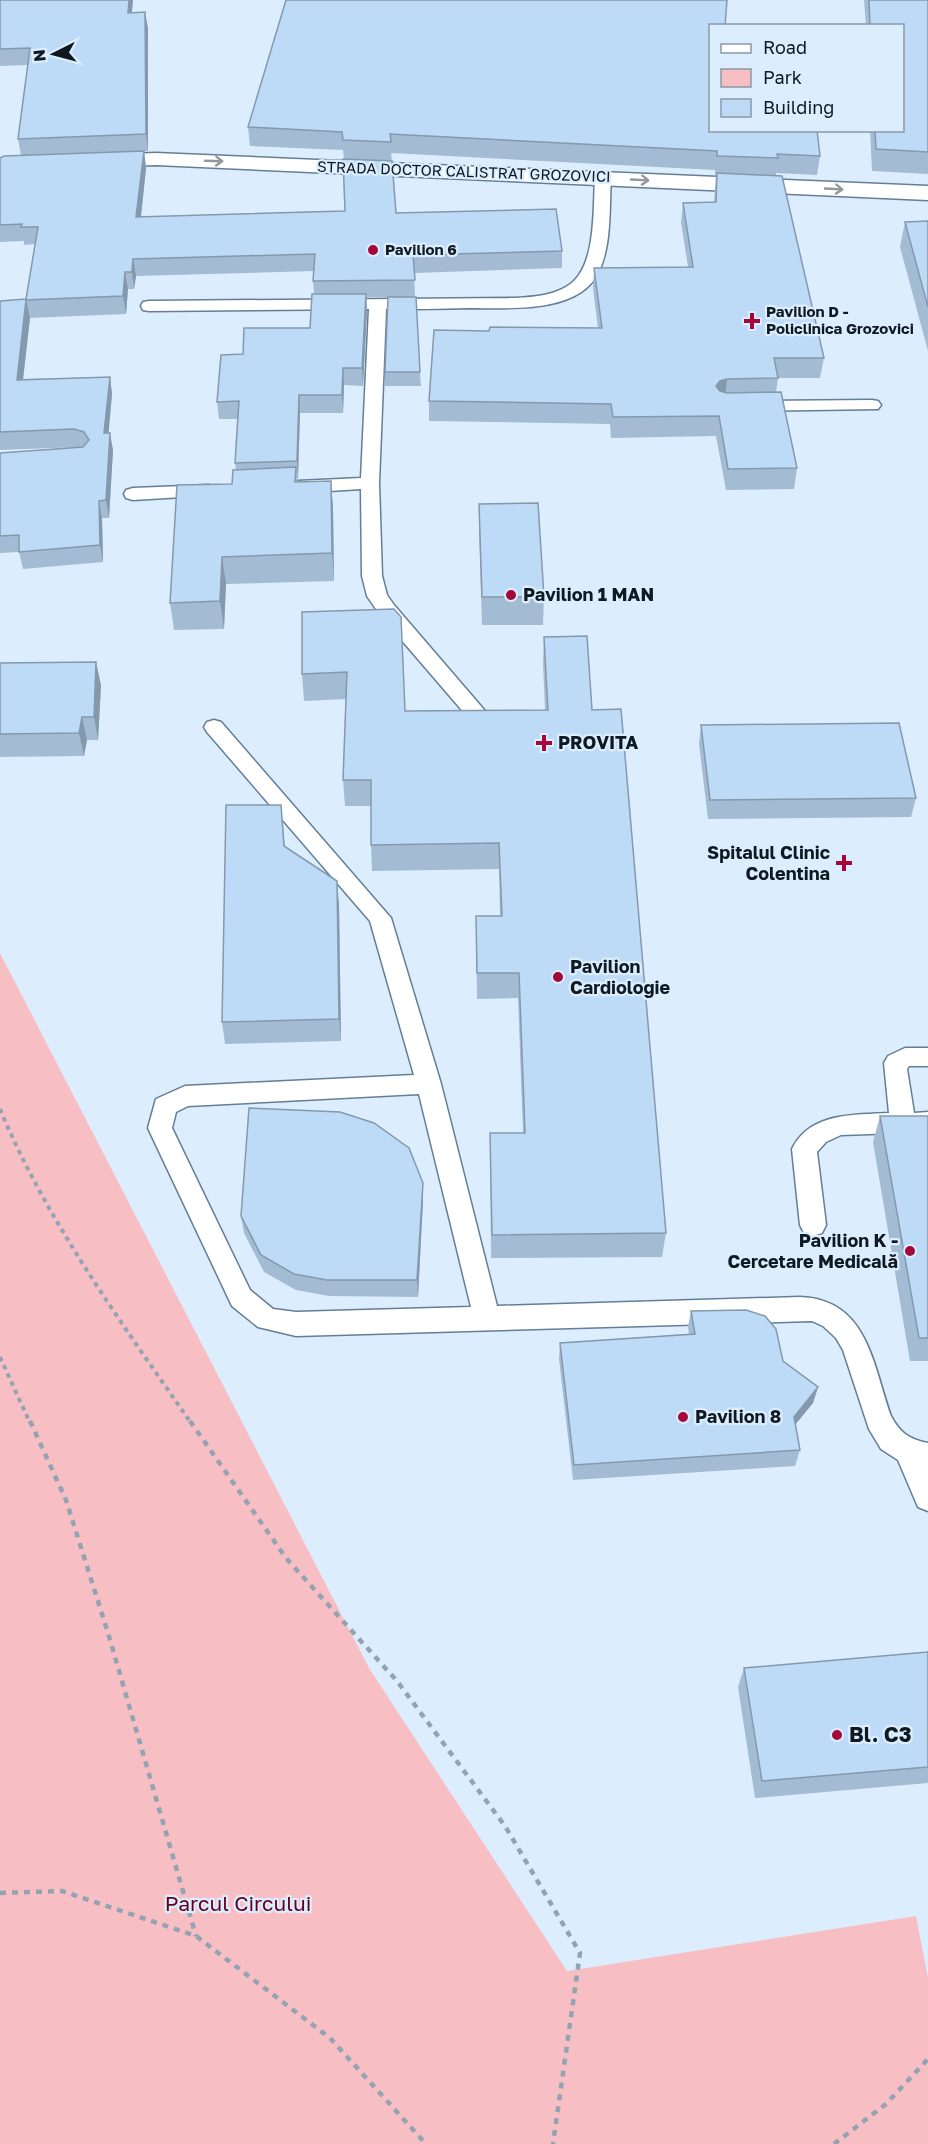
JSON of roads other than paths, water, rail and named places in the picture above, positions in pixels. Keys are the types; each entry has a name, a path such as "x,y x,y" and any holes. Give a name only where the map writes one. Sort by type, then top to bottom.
{"street":[{"name":"STRADA DOCTOR CALISTRAT GROZOVICI","path":"84,162 156,159 928,193"}],"lane":[{"path":"149,306 515,303 547,300 571,291 588,278 595,262 603,178"},
{"path":"378,305 370,483 372,576 377,596 485,724"},
{"path":"737,406 872,405"},
{"path":"275,488 370,483"},
{"path":"133,494 228,490"},
{"path":"214,727 380,918 429,1084 487,1318"},
{"path":"903,1123 896,1063 905,1057 928,1057"},
{"path":"429,1084 185,1096 165,1106 160,1128 241,1298 267,1319 296,1324 814,1310 835,1320 855,1344 878,1418 888,1438 919,1454 928,1498"},
{"path":"813,1225 804,1149 818,1135 839,1125 928,1122"}],"place":[{"name":"Pavilion 6","path":"373,250"},
{"name":"Pavilion D - Policlinica Grozovici","path":"752,321"},
{"name":"Pavilion 1 MAN","path":"511,595"},
{"name":"PROVITA","path":"544,743"},
{"name":"Spitalul Clinic Colentina","path":"844,863"},
{"name":"Pavilion Cardiologie","path":"558,977"},
{"name":"Pavilion K - Cercetare Medicală","path":"910,1251"},
{"name":"Pavilion 8","path":"683,1417"},
{"name":"Bl. C3","path":"837,1735"}],"park label":[{"name":"Parcul Circului","path":"238,1904"}]}
